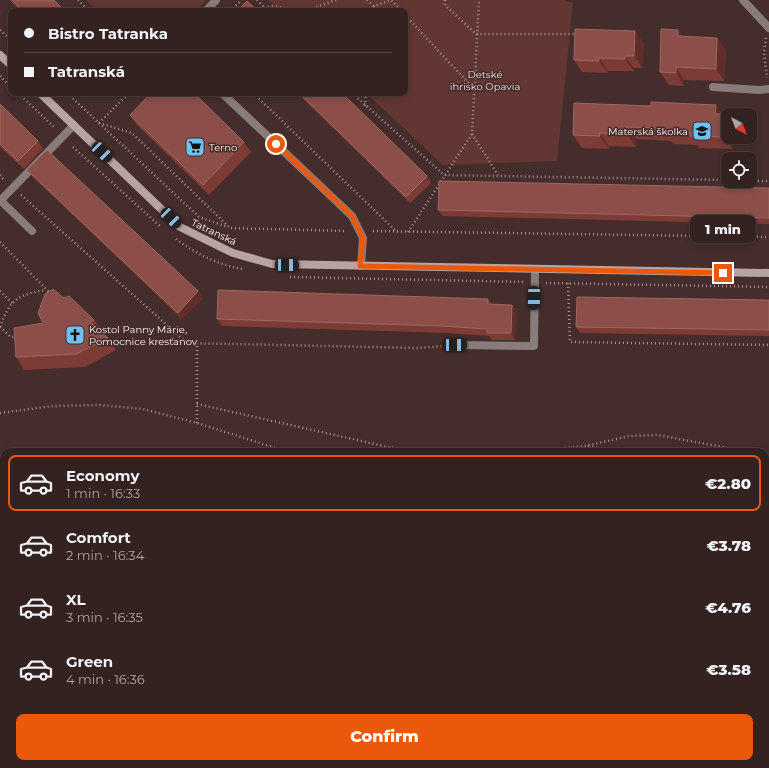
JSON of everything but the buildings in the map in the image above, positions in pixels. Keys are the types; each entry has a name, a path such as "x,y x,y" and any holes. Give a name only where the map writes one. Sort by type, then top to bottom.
{"street":[{"path":"209,8 216,0"},
{"path":"743,0 768,26"},
{"path":"0,55 8,62"},
{"path":"714,87 759,90 769,89"},
{"name":"Tatranská","path":"43,96 180,227 233,253 272,264 769,273"},
{"path":"225,96 352,216 363,238 360,266"},
{"path":"32,231 0,200 74,125"},
{"path":"455,345 534,346 535,269"}],"path":[{"path":"78,0 86,8"},
{"path":"233,8 242,0"},
{"path":"257,0 264,8 272,6 285,8"},
{"path":"313,8 336,0"},
{"path":"366,0 374,6 391,0 399,8"},
{"path":"445,0 445,5 476,34 575,34"},
{"path":"479,0 473,88 472,134 498,175"},
{"path":"408,18 473,88"},
{"path":"768,26 764,52 769,89"},
{"path":"0,30 8,37"},
{"path":"0,76 8,84"},
{"path":"21,96 54,127"},
{"path":"70,96 199,217 230,228 408,233 769,237"},
{"path":"99,124 126,96"},
{"path":"256,96 397,232"},
{"path":"355,96 364,106 444,174 721,180"},
{"path":"364,106 366,96"},
{"path":"99,124 132,133 230,228"},
{"path":"408,233 444,174 472,134"},
{"path":"0,175 12,188 187,343 418,348 455,345"},
{"path":"757,181 769,181"},
{"path":"0,242 52,294"},
{"path":"568,283 570,342 769,345"},
{"path":"22,337 11,337 0,327 5,312 12,303 22,295 47,290"},
{"path":"0,291 12,303"},
{"path":"197,343 197,423"},
{"path":"197,404 395,448"},
{"path":"0,413 53,406 99,405 143,409 197,423 275,448"},
{"path":"580,448 629,436 658,435 728,448"},
{"path":"564,448 586,446 596,448"}],"green space":[{"path":"86,0 206,0 199,8 94,8"},
{"name":"Detské ihrisko Opavia","path":"268,0 564,0 573,3 557,161 443,165 369,96 408,96 408,8 277,8"}],"place":[{"name":"Materská školka","path":"702,131"},
{"name":"Terno","path":"195,147"},
{"name":"Kostol Panny Márie, Pomocnice kresťanov","path":"75,335"}],"route":[{"path":"276,144 352,216 363,238 360,266 723,273"}]}
